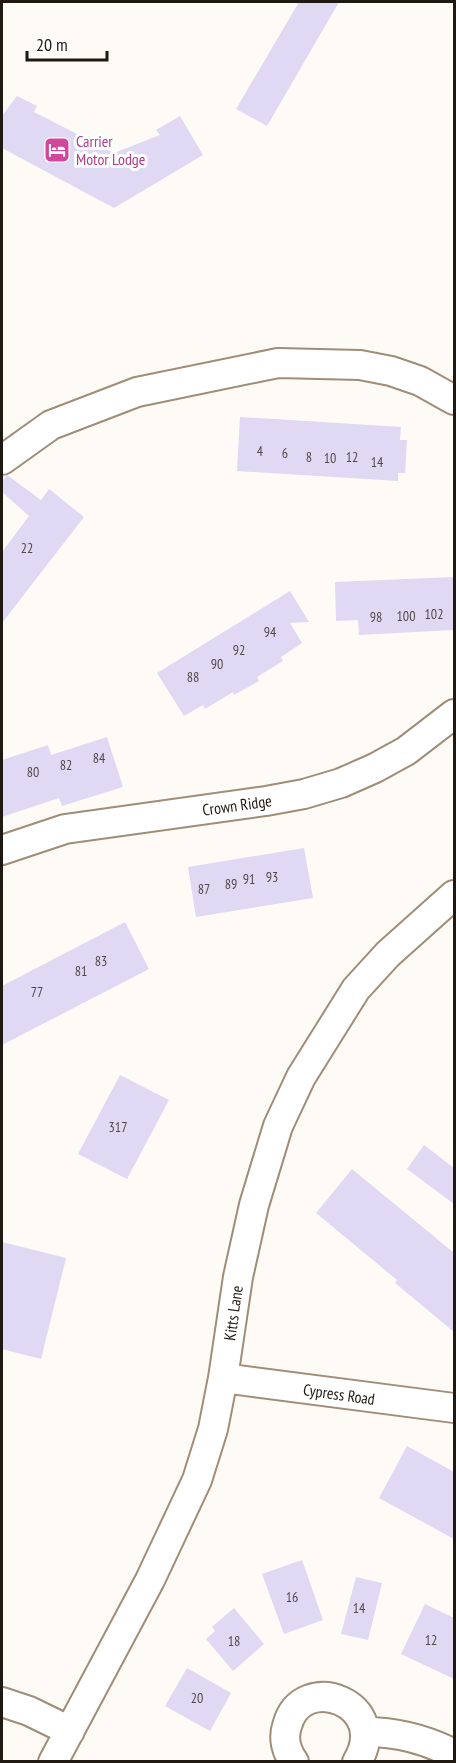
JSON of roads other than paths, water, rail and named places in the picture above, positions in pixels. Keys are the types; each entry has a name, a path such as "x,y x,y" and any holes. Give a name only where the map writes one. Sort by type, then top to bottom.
{"street":[{"path":"2,459 51,425 137,392 278,363 360,365 391,371 420,381 454,400"},
{"name":"Crown Ridge","path":"2,850 65,829 266,801 332,786 375,768 406,751 454,714"},
{"name":"Kitts Lane","path":"53,1761 150,1580 193,1489 213,1430 224,1378 238,1277 263,1171 278,1126 301,1077 357,989 388,954 454,895"},
{"name":"Cypress Road","path":"224,1378 454,1408"},
{"path":"294,1761 286,1747 287,1723 297,1708 312,1699 323,1696 346,1702 362,1720 365,1732 362,1753 357,1761"},
{"path":"2,1702 29,1711 70,1731"},
{"path":"365,1732 409,1735 433,1743 454,1754"}],"place":[{"name":"Carrier Motor Lodge","path":"57,150"}]}
